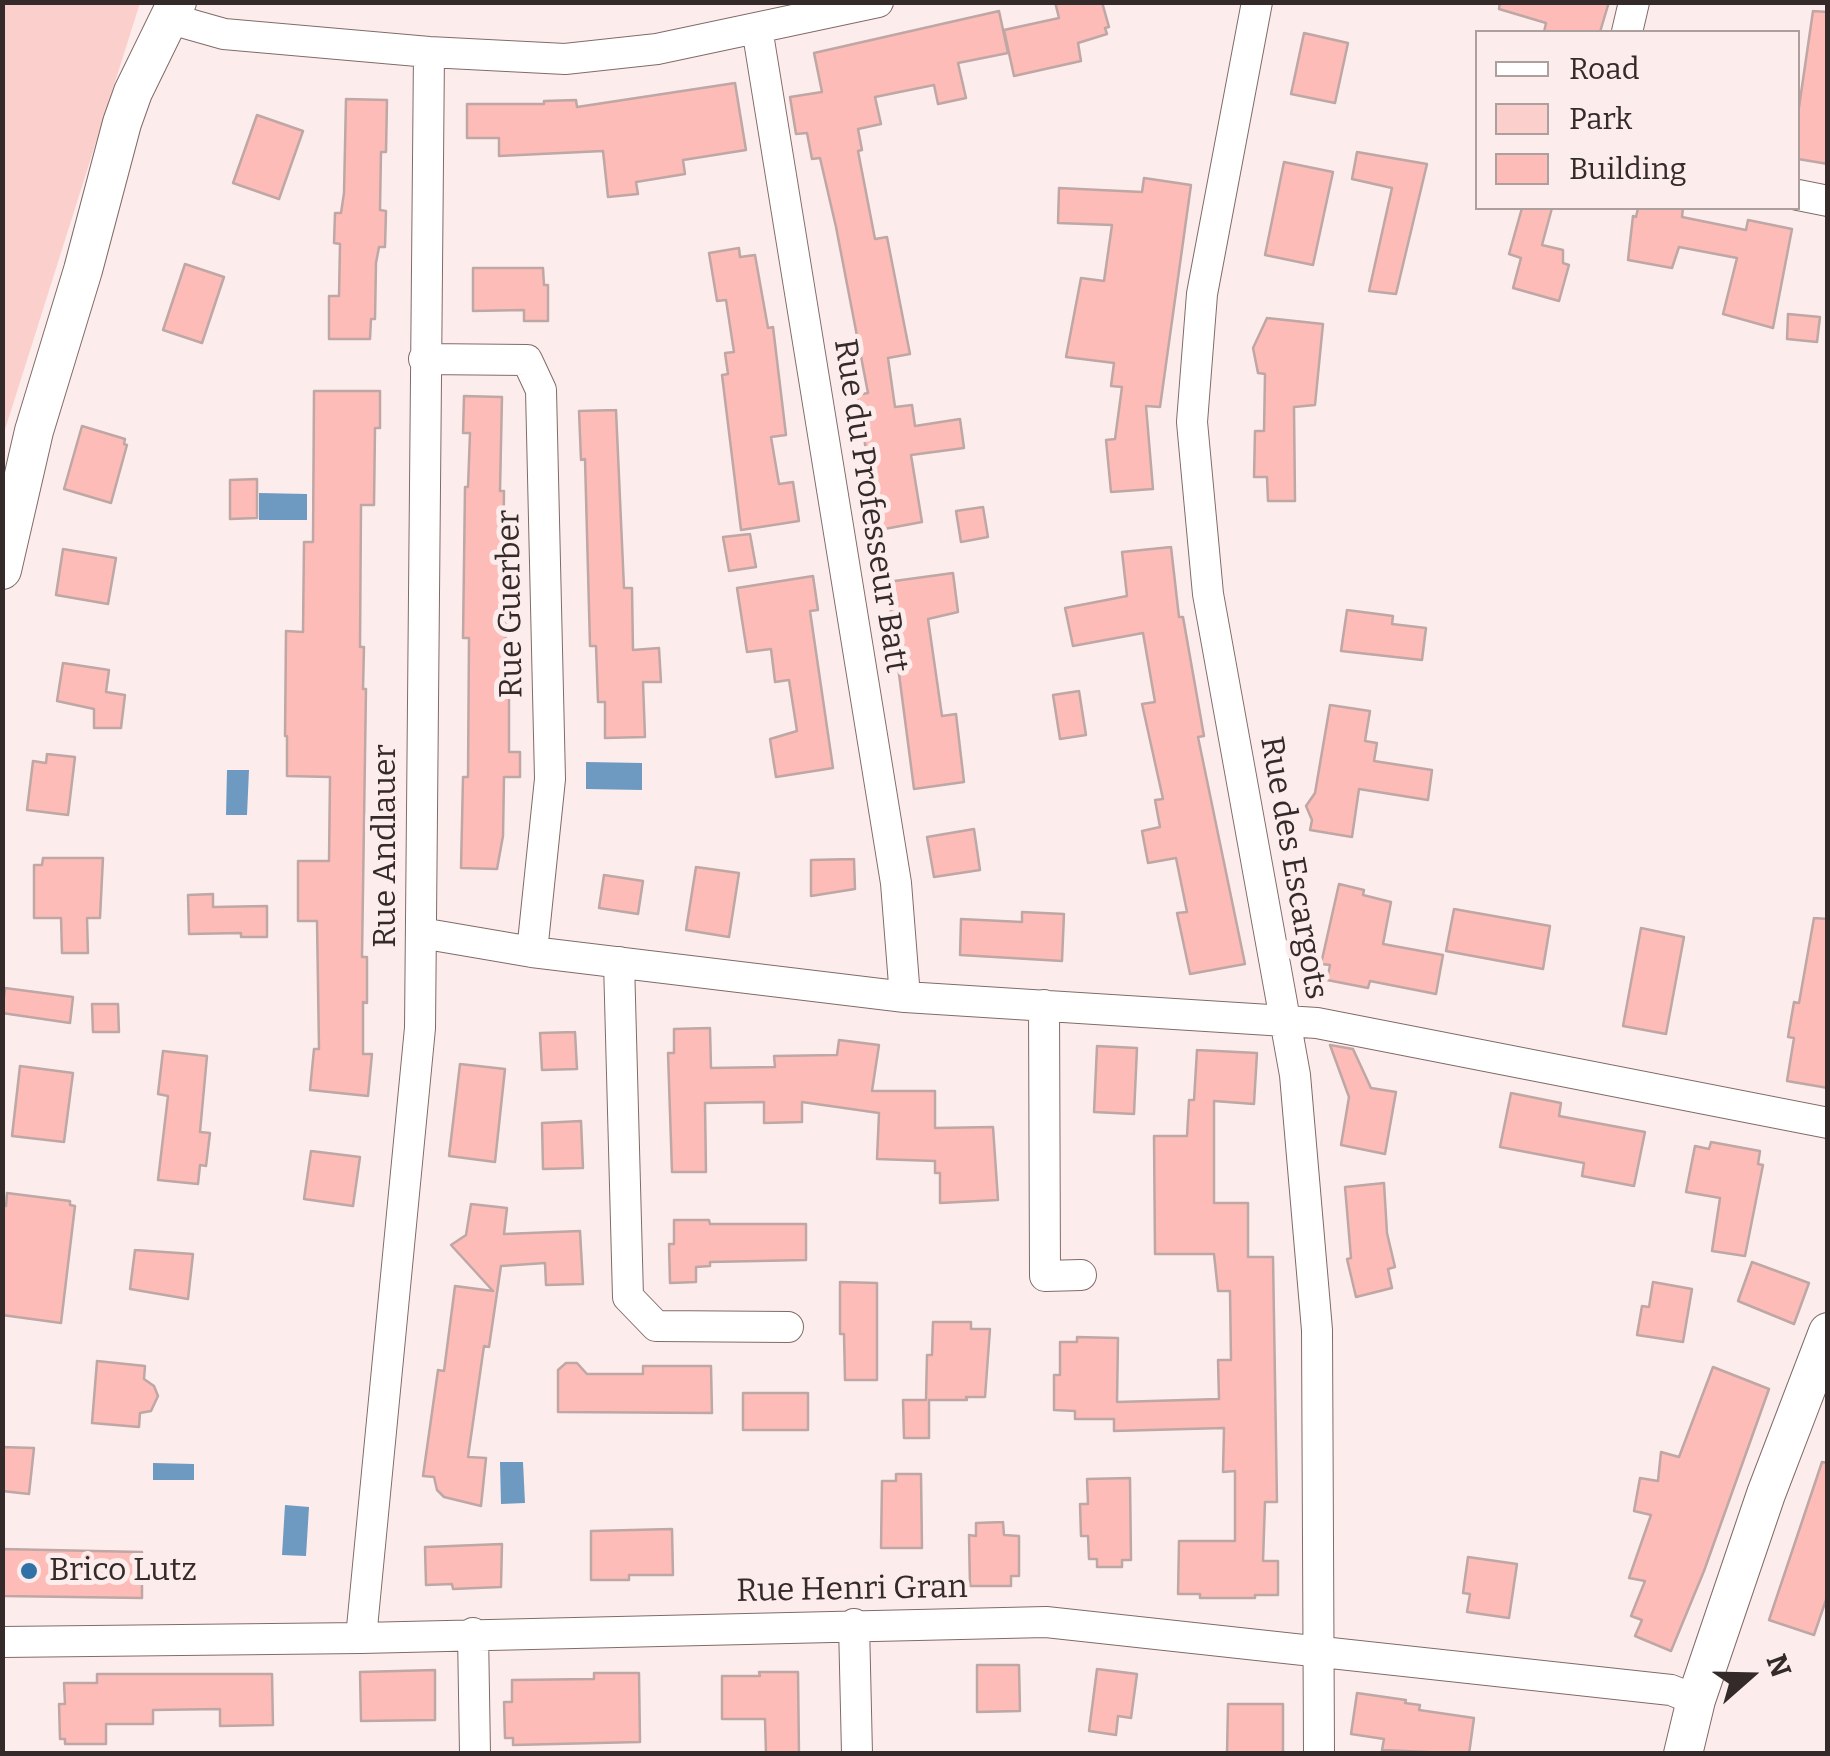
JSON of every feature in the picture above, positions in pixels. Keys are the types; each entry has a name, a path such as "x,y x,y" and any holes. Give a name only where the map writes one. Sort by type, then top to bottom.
{"street":[{"path":"2,570 34,431 83,270 140,128 174,11 224,34 565,60 658,49 772,18 878,2"},
{"name":"Rue des Escargots","path":"1257,2 1202,294 1192,422 1208,594 1296,1074 1316,1330 1320,1754"},
{"path":"1627,30 1634,2"},
{"name":"Rue du Professeur Batt","path":"772,18 896,883 905,996"},
{"name":"Rue Andlauer","path":"361,1638 420,1028 429,52"},
{"path":"1800,195 1828,201"},
{"name":"Rue Guerber","path":"424,359 527,360 542,390 550,780 532,952"},
{"path":"421,934 532,952 905,996 1284,1019 1828,1123"},
{"path":"619,962 628,1297 656,1326 788,1326"},
{"path":"1044,1005 1046,1276 1081,1275"},
{"path":"1683,1754 1696,1700 1766,1494 1828,1332"},
{"name":"Rue Henri Gran","path":"2,1642 1046,1622 1671,1690 1696,1700"},
{"path":"854,1624 857,1754"},
{"path":"473,1633 474,1754"}],"green space":[{"path":"2,3 140,3 3,436"}],"water":[{"path":"259,493 307,494 307,520 259,520"},
{"path":"586,762 642,763 642,790 586,789"},
{"path":"227,770 249,770 247,815 226,815"},
{"path":"500,1462 523,1462 525,1503 501,1504"},
{"path":"153,1463 194,1464 194,1480 153,1480"},
{"path":"285,1505 309,1507 306,1556 282,1555"}],"building":[{"path":"1055,2 1102,2 1109,27 1105,28 1107,34 1078,43 1081,61 1014,76 1004,30 1059,18"},
{"path":"1500,2 1609,2 1601,30 1544,30 1546,23 1499,9"},
{"path":"999,11 1008,53 958,63 966,98 938,104 934,85 875,97 881,124 858,129 862,150 858,151 875,239 887,237 910,354 888,358 895,407 912,405 915,426 960,419 964,448 911,455 922,522 879,530 857,395 868,393 836,227 820,158 812,159 807,133 796,134 790,97 822,92 814,53"},
{"path":"1813,11 1828,12 1828,164 1800,159 1800,100"},
{"path":"1304,33 1348,43 1335,103 1291,94"},
{"path":"735,83 746,150 683,160 685,174 636,182 638,194 608,197 603,151 499,156 499,138 467,138 467,104 576,100 577,107"},
{"path":"346,99 387,100 380,210 386,211 385,247 379,247 376,263 375,319 371,319 370,339 329,339 329,296 339,296 340,244 334,243 335,213 341,213 344,193"},
{"path":"257,115 303,131 279,199 233,183"},
{"path":"1357,152 1427,164 1396,294 1369,291 1392,188 1352,179"},
{"path":"1284,162 1333,172 1313,265 1265,255"},
{"path":"1144,178 1191,185 1160,407 1146,406 1153,489 1111,492 1106,440 1115,439 1122,387 1111,386 1114,363 1066,357 1081,278 1104,281 1112,225 1058,223 1059,188 1142,192"},
{"path":"1521,210 1551,210 1542,245 1563,250 1563,263 1569,265 1559,301 1513,288 1521,258 1509,254"},
{"path":"1638,210 1683,210 1682,217 1746,230 1748,220 1792,229 1773,328 1723,314 1737,258 1679,247 1672,268 1628,260 1633,216"},
{"path":"739,248 740,257 755,255 768,328 773,327 786,435 771,437 779,484 793,482 799,521 741,530 722,375 728,374 725,353 734,352 726,300 717,301 709,253"},
{"path":"185,264 224,277 202,343 163,330"},
{"path":"473,268 543,268 544,285 548,285 548,321 524,321 524,310 473,311"},
{"path":"1788,314 1820,317 1817,342 1787,339"},
{"path":"1267,318 1323,324 1315,405 1294,407 1295,501 1268,501 1267,477 1254,477 1255,431 1264,431 1265,374 1258,373 1253,348"},
{"path":"314,391 380,391 380,428 375,428 374,505 361,505 360,647 364,647 366,689 362,957 367,957 363,1054 372,1054 368,1096 310,1090 314,1049 319,1049 317,921 298,921 298,861 329,861 330,777 287,776 285,736 286,631 303,632 304,542 313,542"},
{"path":"464,396 502,397 500,491 504,491 503,582 507,582 505,682 509,682 509,752 520,752 520,777 504,777 503,836 497,869 461,868 463,777 468,777 469,638 463,638 465,487 470,433 463,433"},
{"path":"616,410 624,588 632,588 633,650 659,648 661,682 643,682 645,737 605,738 605,702 598,702 596,646 590,646 585,459 581,460 579,411"},
{"path":"82,426 125,439 127,445 111,503 64,489"},
{"path":"257,479 257,518 230,519 230,480"},
{"path":"983,507 988,537 961,542 956,511"},
{"path":"750,534 756,567 729,571 723,537"},
{"path":"1171,547 1179,617 1183,617 1204,736 1198,737 1245,964 1190,974 1177,913 1187,912 1176,858 1148,863 1142,831 1160,827 1155,800 1163,799 1142,704 1155,702 1143,633 1073,646 1065,608 1127,596 1122,552"},
{"path":"63,549 116,558 108,604 56,595"},
{"path":"953,573 958,612 928,619 942,716 956,714 964,782 914,789 887,582"},
{"path":"813,576 818,610 810,611 833,768 776,777 770,739 797,731 789,680 775,682 771,649 747,652 737,588"},
{"path":"1347,610 1393,616 1392,624 1426,628 1422,660 1341,651"},
{"path":"63,663 109,670 106,692 125,695 121,728 94,728 94,709 57,701"},
{"path":"1079,691 1086,735 1060,739 1053,695"},
{"path":"1330,705 1370,711 1365,741 1377,743 1374,761 1432,770 1428,800 1359,789 1352,837 1310,830 1312,820 1306,806 1315,793"},
{"path":"47,754 75,757 68,815 27,810 33,761 46,763"},
{"path":"974,829 980,870 934,877 927,837"},
{"path":"43,858 103,858 100,918 87,918 88,953 62,953 61,918 34,918 34,865 42,865"},
{"path":"854,859 855,889 811,896 811,860"},
{"path":"696,867 739,873 729,937 686,930"},
{"path":"604,875 643,881 638,914 599,908"},
{"path":"1339,884 1391,902 1383,944 1443,955 1436,994 1370,981 1368,988 1327,980 1330,965 1321,964"},
{"path":"213,894 213,907 267,906 267,937 189,934 188,895"},
{"path":"1454,909 1550,926 1543,969 1446,951"},
{"path":"1022,912 1064,914 1062,961 960,955 961,919 1022,922"},
{"path":"1814,918 1828,919 1828,1088 1787,1081 1794,1038 1788,1037 1794,1002 1799,1003"},
{"path":"1641,928 1684,937 1666,1034 1623,1026"},
{"path":"5,988 73,997 70,1023 2,1013"},
{"path":"92,1004 118,1004 119,1032 93,1032"},
{"path":"710,1028 711,1068 775,1067 774,1056 837,1055 839,1040 879,1045 872,1091 935,1091 935,1128 993,1127 998,1200 940,1203 940,1173 935,1173 935,1161 877,1159 879,1113 802,1102 802,1122 764,1123 764,1102 705,1103 706,1172 672,1172 668,1053 674,1053 674,1029"},
{"path":"575,1032 577,1069 542,1070 540,1033"},
{"path":"1330,1045 1353,1049 1371,1088 1396,1092 1385,1154 1341,1145 1349,1097"},
{"path":"1097,1046 1137,1048 1134,1114 1094,1112"},
{"path":"1197,1050 1257,1053 1254,1104 1214,1101 1214,1203 1248,1203 1248,1257 1273,1257 1277,1502 1265,1502 1263,1561 1278,1561 1278,1595 1255,1598 1178,1594 1179,1541 1235,1541 1235,1471 1223,1472 1224,1428 1114,1431 1114,1419 1075,1419 1075,1411 1054,1410 1054,1375 1060,1375 1060,1342 1077,1342 1077,1337 1118,1338 1117,1402 1219,1399 1218,1360 1231,1360 1230,1291 1218,1291 1214,1254 1155,1254 1154,1136 1187,1136"},
{"path":"163,1051 207,1056 200,1132 210,1133 206,1166 200,1165 198,1184 158,1180 168,1096 158,1094"},
{"path":"460,1064 505,1069 495,1162 449,1156"},
{"path":"20,1066 73,1073 64,1142 12,1136"},
{"path":"1511,1093 1561,1103 1559,1116 1645,1132 1634,1186 1582,1176 1584,1163 1500,1147"},
{"path":"581,1121 583,1168 543,1169 542,1123"},
{"path":"1711,1142 1760,1151 1758,1164 1763,1165 1745,1256 1712,1251 1720,1198 1686,1192 1695,1146 1709,1149"},
{"path":"311,1151 360,1157 353,1206 304,1199"},
{"path":"1384,1183 1387,1233 1395,1267 1388,1269 1392,1288 1356,1297 1347,1259 1351,1258 1345,1187"},
{"path":"7,1193 70,1201 75,1206 61,1323 2,1315 2,1206 6,1206"},
{"path":"471,1204 507,1208 504,1234 580,1231 583,1284 546,1285 545,1263 501,1266 489,1347 484,1346 468,1457 486,1458 481,1506 444,1497 437,1490 434,1477 423,1476 438,1370 444,1371 455,1286 493,1291 451,1245 466,1235"},
{"path":"674,1220 806,1224 806,1260 710,1262 710,1266 696,1267 696,1282 670,1283 669,1244 674,1244"},
{"path":"135,1250 193,1254 188,1299 130,1289"},
{"path":"1752,1262 1809,1283 1794,1324 1738,1301"},
{"path":"840,1282 877,1283 877,1380 845,1380"},
{"path":"1653,1282 1692,1289 1683,1342 1637,1335 1642,1306 1649,1307"},
{"path":"933,1322 971,1322 971,1329 990,1329 985,1397 929,1400 929,1438 904,1438 903,1400 926,1400 927,1355 932,1355"},
{"path":"97,1361 145,1366 144,1379 154,1386 158,1396 151,1411 140,1413 139,1427 92,1423"},
{"path":"566,1363 577,1363 587,1374 643,1374 643,1366 711,1366 712,1413 558,1412 558,1370"},
{"path":"1713,1367 1769,1389 1671,1651 1635,1636 1642,1620 1631,1616 1645,1581 1629,1578 1651,1515 1634,1511 1640,1478 1658,1481 1661,1452 1679,1457"},
{"path":"743,1393 808,1393 808,1430 743,1430"},
{"path":"2,1447 34,1448 29,1494 2,1491"},
{"path":"1822,1462 1828,1463 1828,1594 1814,1635 1769,1620"},
{"path":"896,1474 921,1474 922,1548 881,1548 882,1481 896,1481"},
{"path":"1130,1478 1131,1560 1122,1560 1122,1567 1097,1567 1097,1559 1089,1559 1088,1536 1081,1536 1080,1504 1088,1504 1087,1479"},
{"path":"1003,1522 1004,1535 1019,1536 1019,1576 1011,1576 1011,1586 970,1586 969,1535 976,1536 976,1523"},
{"path":"672,1529 673,1575 591,1580 591,1531"},
{"path":"502,1544 501,1587 453,1589 452,1584 426,1585 425,1547"},
{"path":"2,1549 142,1552 142,1598 2,1596"},
{"path":"1468,1557 1517,1564 1509,1618 1467,1612 1470,1594 1463,1593"},
{"path":"977,1665 1019,1665 1020,1711 977,1712"},
{"path":"1097,1669 1137,1674 1131,1718 1118,1716 1116,1735 1089,1731"},
{"path":"435,1670 435,1720 361,1721 360,1672"},
{"path":"759,1672 798,1672 799,1754 766,1754 765,1719 722,1719 722,1676 760,1676"},
{"path":"594,1673 639,1673 640,1742 513,1745 513,1738 505,1738 504,1702 512,1702 512,1680 594,1679"},
{"path":"97,1674 272,1674 273,1725 220,1726 220,1709 153,1710 153,1724 106,1724 106,1744 65,1744 65,1739 60,1739 59,1704 65,1704 64,1683 97,1683"},
{"path":"1357,1693 1406,1700 1405,1703 1420,1705 1419,1710 1474,1718 1469,1754 1382,1750 1384,1739 1351,1734"},
{"path":"1228,1704 1283,1704 1283,1754 1227,1754"}],"place":[{"name":"Brico Lutz","path":"29,1571"}]}
